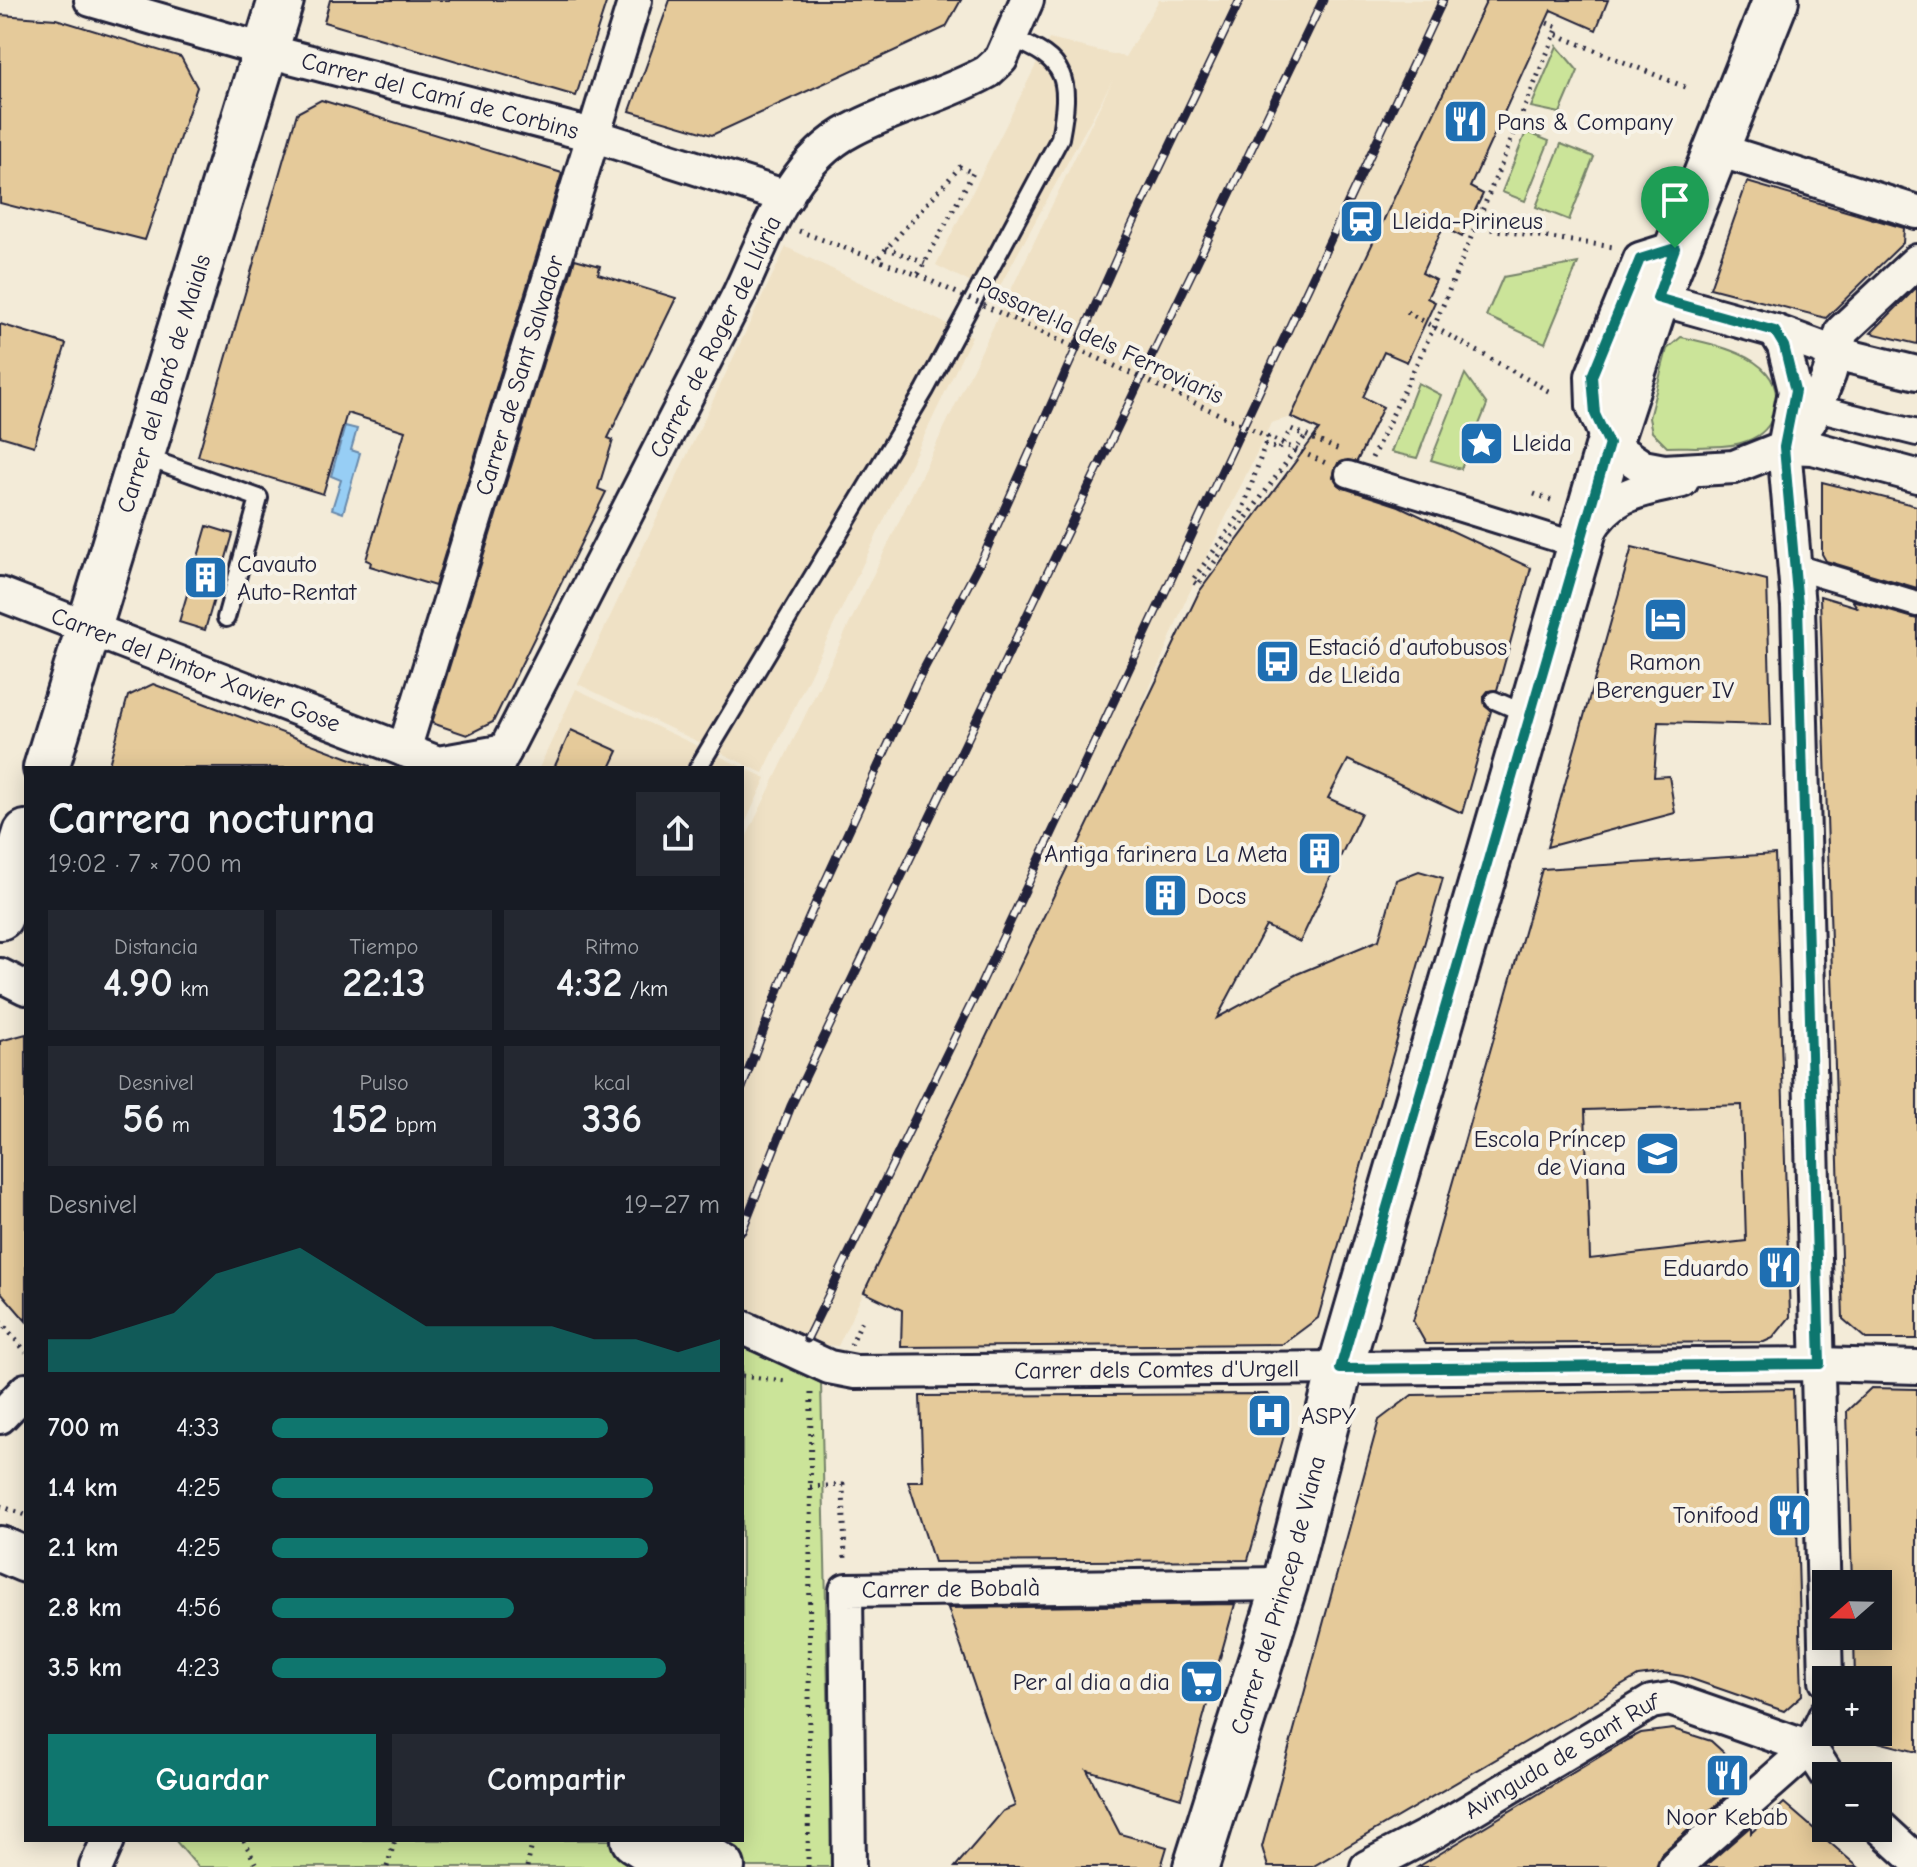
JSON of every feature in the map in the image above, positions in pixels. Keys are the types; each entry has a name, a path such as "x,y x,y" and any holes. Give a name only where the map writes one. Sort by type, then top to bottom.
{"main road":[{"name":"Carrer del Baró de Maials","path":"47,766 281,0"},
{"name":"Carrer del Princep de Viana","path":"1196,1867 1285,1584 1512,708 1580,546 1609,444 1636,305 1675,248 1776,0"},
{"path":"0,917 24,839"},
{"path":"0,1522 24,1531"},
{"path":"0,1549 24,1559"},
{"path":"637,1842 676,1867"},
{"path":"682,1842 722,1867"}],"street":[{"name":"Carrer del Camí de Corbins","path":"92,0 264,50 592,135 780,210"},
{"name":"Carrer de Sant Salvador","path":"404,750 635,0"},
{"name":"Carrer de Roger de Llúria","path":"501,759 802,172 837,139 987,72 1001,59 1027,0"},
{"path":"1715,149 1917,212"},
{"path":"1609,444 1649,469 1710,469 1746,464 1784,447 1810,421 1842,331 1917,261"},
{"path":"1636,305 1775,331 1835,353 1917,373"},
{"path":"1775,331 1784,346 1795,391 1784,447 1800,569 1826,1666"},
{"path":"1825,410 1917,433"},
{"path":"1784,447 1813,448 1917,476"},
{"path":"1352,468 1580,546 1597,516 1618,498 1646,487 1688,480 1710,469"},
{"path":"1800,569 1917,604"},
{"name":"Carrer del Pintor Xavier Gose","path":"0,594 440,766 501,759"},
{"path":"0,975 24,987"},
{"name":"Carrer dels Comtes d'Urgell","path":"752,1332 829,1367 855,1372 1820,1364 1917,1367"},
{"path":"0,1417 24,1392"},
{"name":"Carrer de Bobalà","path":"849,1867 846,1590 1285,1584"},
{"name":"Avinguda de Sant Ruf","path":"1367,1867 1436,1831 1651,1702 1670,1699 1810,1748"},
{"path":"1675,1867 1812,1744"},
{"path":"1810,1748 1819,1762"},
{"path":"1892,1838 1917,1861"},
{"path":"96,1867 107,1842"}],"lane":[{"path":"699,766 925,390 1060,138 1066,109 1063,75 1044,51 1010,38"},
{"path":"143,456 259,498 226,618"}],"path":[{"path":"1265,444 1279,450 1291,429 1306,435 1352,468 1434,327 1558,27 1547,23"},
{"path":"1555,34 1685,87"},
{"path":"878,258 960,167 973,173 918,275"},
{"name":"Passarel·la dels Ferroviaris","path":"780,210 1268,436 1298,453"},
{"path":"1475,227 1615,247"},
{"path":"886,248 925,263"},
{"path":"1407,312 1552,393"},
{"path":"1268,436 1242,512 1192,581 1198,585 1298,453 1306,435"},
{"path":"1534,494 1566,505"},
{"path":"847,1352 862,1320"},
{"path":"0,1321 24,1350"},
{"path":"744,1376 811,1384 808,1867"},
{"path":"810,1487 843,1485 846,1590"},
{"path":"0,1506 24,1514"},
{"path":"245,1842 257,1867"},
{"path":"389,1866 395,1842"},
{"path":"527,1867 533,1842"}],"shaded area":[{"path":"1159,0 1487,0 1291,417 1271,423 1184,604 1139,714 838,1346 809,1344 744,1311 744,842 1112,81 995,295 936,265 1049,39 1125,57"},
{"path":"786,247 972,336 763,773 578,684"},
{"path":"576,689 740,766 540,766"},
{"path":"744,768 766,778 744,826"},
{"name":"Escola Príncep de Viana","path":"1781,1078 1787,1256 1577,1276 1578,1081"}],"green space":[{"path":"1557,46 1578,71 1560,113 1531,107"},
{"path":"1526,132 1549,141 1525,201 1502,192"},
{"path":"1561,144 1594,157 1569,220 1536,207"},
{"path":"1578,263 1545,343 1486,316 1503,277"},
{"path":"1681,337 1728,349 1758,364 1769,375 1775,389 1776,405 1771,421 1761,433 1733,445 1667,447 1652,432 1649,418 1667,349"},
{"path":"1465,374 1487,405 1461,469 1431,460"},
{"path":"1418,383 1441,395 1417,458 1391,452"},
{"path":"744,1347 821,1383 832,1867 198,1867 177,1842 744,1842"}],"water":[{"path":"345,426 357,429 351,450 360,453 343,513 332,509 341,480 331,476"}],"building":[{"path":"330,0 607,0 576,96 324,22"},
{"path":"670,0 961,0 946,27 712,135 630,111"},
{"name":"Docs","path":"1487,0 1608,0 1596,30 1551,10 1470,187 1483,194 1462,237 1443,227 1422,273 1436,280 1427,298 1435,302 1407,362 1384,352 1363,397 1383,407 1357,461 1338,463 1333,477 1343,488 1399,506 1531,568 1497,690 1488,691 1484,696 1485,706 1491,711 1462,813 1348,760 1328,798 1361,813 1300,942 1266,926 1217,1018 1297,974 1379,940 1396,880 1419,871 1443,878 1318,1318 1283,1344 901,1347 902,1310 864,1292 1199,592 1319,430 1291,417"},
{"path":"0,15 56,19 181,57 197,87 145,240 0,203"},
{"path":"321,100 562,173 435,586 370,566 371,562 366,560 405,431 347,413 323,494 198,456 297,113"},
{"path":"1747,182 1904,228 1903,243 1826,318 1710,288"},
{"path":"575,259 600,266 598,274 676,298 608,438 613,440 598,489 606,492 493,722 467,735 432,723"},
{"path":"1917,287 1917,344 1871,333"},
{"path":"0,324 66,344 34,446 0,436"},
{"path":"1822,482 1917,506 1917,588 1826,561 1822,554"},
{"name":"Cavauto Auto-Rentat","path":"207,526 233,534 205,630 179,622"},
{"path":"1632,547 1767,580 1771,725 1658,722 1654,777 1669,776 1675,813 1547,847"},
{"path":"1820,596 1857,607 1852,600 1917,619 1917,1339 1866,1339 1843,1319"},
{"path":"153,684 370,766 109,766 128,696"},
{"path":"571,730 618,751 611,766 555,766"},
{"path":"1775,854 1790,1317 1773,1338 1764,1342 1426,1344 1413,1321 1542,869","holes":["1742,1105 1746,1241 1590,1259 1585,1110"]},
{"path":"24,1035 24,1319 0,1291 0,1041"},
{"path":"1871,1388 1917,1389 1917,1752 1892,1746 1892,1666 1855,1666 1854,1650 1892,1650 1892,1570 1852,1570 1847,1411"},
{"path":"1793,1389 1802,1695 1784,1711 1683,1676 1662,1673 1638,1676 1312,1867 1268,1867 1262,1847 1379,1420 1412,1395"},
{"path":"1268,1394 1288,1422 1248,1560 934,1562 908,1481 923,1481 920,1396"},
{"path":"1235,1604 1181,1798 1087,1770 1120,1834 1167,1847 1161,1867 955,1867 1003,1811 1015,1806 948,1608"},
{"path":"1673,1729 1711,1741 1749,1776 1662,1853 1656,1867 1418,1867 1627,1740 1641,1733"},
{"path":"1784,1803 1812,1827 1812,1842 1829,1842 1858,1867 1704,1867 1751,1826 1751,1833"}],"railway":[{"path":"744,1083 786,970 819,895 917,682 983,557 1118,255 1240,0"},
{"path":"744,1226 791,1106 1323,0"},
{"path":"807,1339 981,984 1443,0"}],"place":[{"name":"Pans & Company","path":"1466,122"},
{"name":"Lleida-Pirineus","path":"1361,221"},
{"name":"Lleida","path":"1481,443"},
{"name":"Cavauto Auto-Rentat","path":"206,578"},
{"name":"Ramon Berenguer IV","path":"1665,620"},
{"name":"Estació d'autobusos de Lleida","path":"1277,661"},
{"name":"Antiga farinera La Meta","path":"1319,854"},
{"name":"Docs","path":"1166,896"},
{"name":"Escola Príncep de Viana","path":"1657,1153"},
{"name":"Eduardo","path":"1780,1268"},
{"name":"ASPY","path":"1270,1416"},
{"name":"Tonifood","path":"1790,1515"},
{"name":"Per al dia a dia","path":"1201,1682"},
{"name":"Noor Kebab","path":"1727,1775"}],"route":[{"path":"1675,248 1657,298 1775,331 1784,346 1795,391 1784,447 1798,606 1820,1364 1340,1369 1609,444 1593,406 1592,376 1636,265 1644,257 1675,248"}]}
